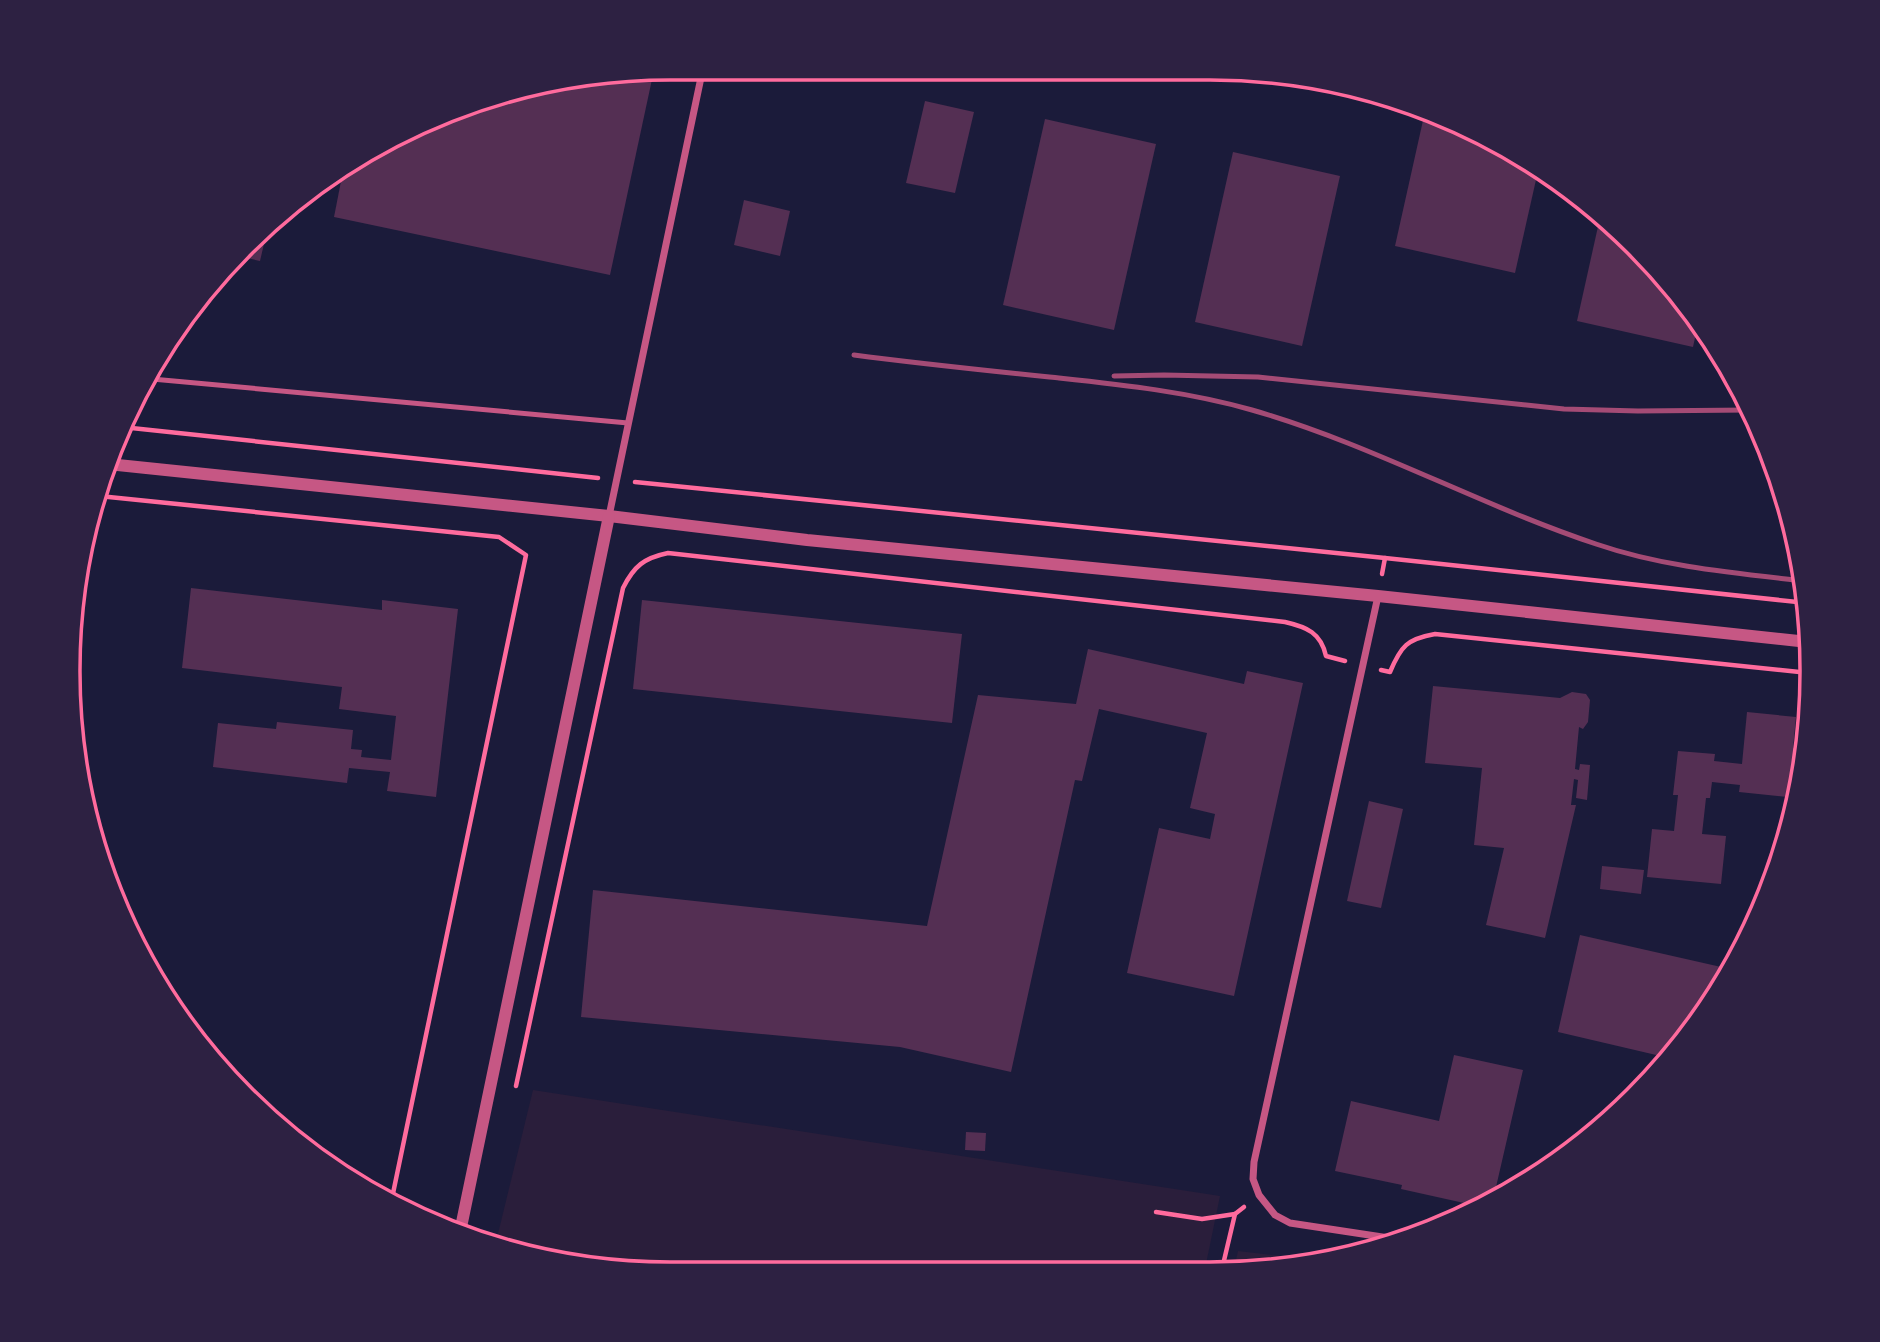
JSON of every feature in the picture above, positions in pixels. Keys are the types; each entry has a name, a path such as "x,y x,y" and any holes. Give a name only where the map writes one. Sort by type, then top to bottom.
{"street":[{"path":"462,1223 700,80"},
{"path":"118,465 609,516 807,540 1378,596 1798,641"},
{"path":"1377,1236 1290,1223 1275,1215 1259,1195 1253,1179 1254,1162 1378,596"}],"lane":[{"path":"158,380 628,423"}],"path":[{"path":"133,428 1795,602"},
{"path":"107,497 499,537 526,555 393,1192"},
{"path":"515,1092 623,589 629,575 651,556 668,553 1285,622 1300,625 1312,633 1323,643 1326,656 1390,672 1407,643 1418,637 1435,634 1800,672"},
{"path":"1156,1212 1202,1219 1235,1214 1259,1195"},
{"path":"1224,1261 1235,1214"}],"shaded area":[{"path":"533,1090 1220,1196 1206,1262 671,1262 594,1256 556,1250 498,1235"},
{"path":"1238,1251 1283,1256 1248,1260 1236,1261"}],"building":[{"path":"652,81 610,275 334,217 341,182 410,141 445,125 518,101 556,92"},
{"path":"925,101 974,112 955,193 906,183"},
{"path":"1045,119 1156,144 1114,330 1003,305"},
{"path":"1423,121 1470,141 1536,179 1515,273 1395,246"},
{"path":"1233,152 1340,176 1302,346 1195,322"},
{"path":"744,200 790,211 780,256 734,245"},
{"path":"1598,227 1627,253 1653,282 1695,337 1693,347 1577,321"},
{"path":"264,243 260,261 248,258"},
{"path":"191,588 382,610 382,600 458,609 436,797 387,791 390,772 349,768 347,783 213,767 218,723 276,729 277,722 353,730 351,749 362,750 361,757 391,760 396,716 339,709 342,687 182,668"},
{"path":"642,600 962,634 952,723 633,689"},
{"path":"1088,649 1244,684 1247,671 1303,683 1234,996 1127,973 1159,828 1210,839 1215,814 1190,808 1207,733 1099,709 1082,781 1075,780 1011,1072 900,1047 581,1017 593,890 927,926 978,695 1076,704"},
{"path":"1433,686 1560,698 1572,692 1586,694 1590,700 1588,722 1583,729 1579,727 1575,769 1579,770 1580,764 1590,765 1587,800 1576,798 1578,780 1574,779 1571,805 1576,805 1545,938 1486,925 1504,848 1474,845 1482,768 1425,763"},
{"path":"1747,712 1796,717 1785,797 1739,792 1740,785 1712,782 1710,798 1706,798 1702,834 1726,836 1721,884 1647,877 1652,829 1674,831 1678,795 1673,795 1678,751 1715,754 1714,761 1742,764"},
{"path":"1369,801 1403,809 1381,908 1347,901"},
{"path":"1602,866 1644,870 1641,894 1600,889"},
{"path":"1580,935 1720,967 1700,999 1657,1055 1558,1032"},
{"path":"1454,1055 1523,1070 1496,1186 1470,1201 1465,1203 1401,1189 1402,1185 1335,1171 1351,1101 1439,1121"},
{"path":"966,1132 986,1133 985,1151 965,1150"}],"railway":[{"path":"854,355 1132,386 1228,404 1339,440 1510,511 1621,552 1699,568 1792,579"},
{"path":"1114,376 1258,377 1564,409 1739,410"}]}
